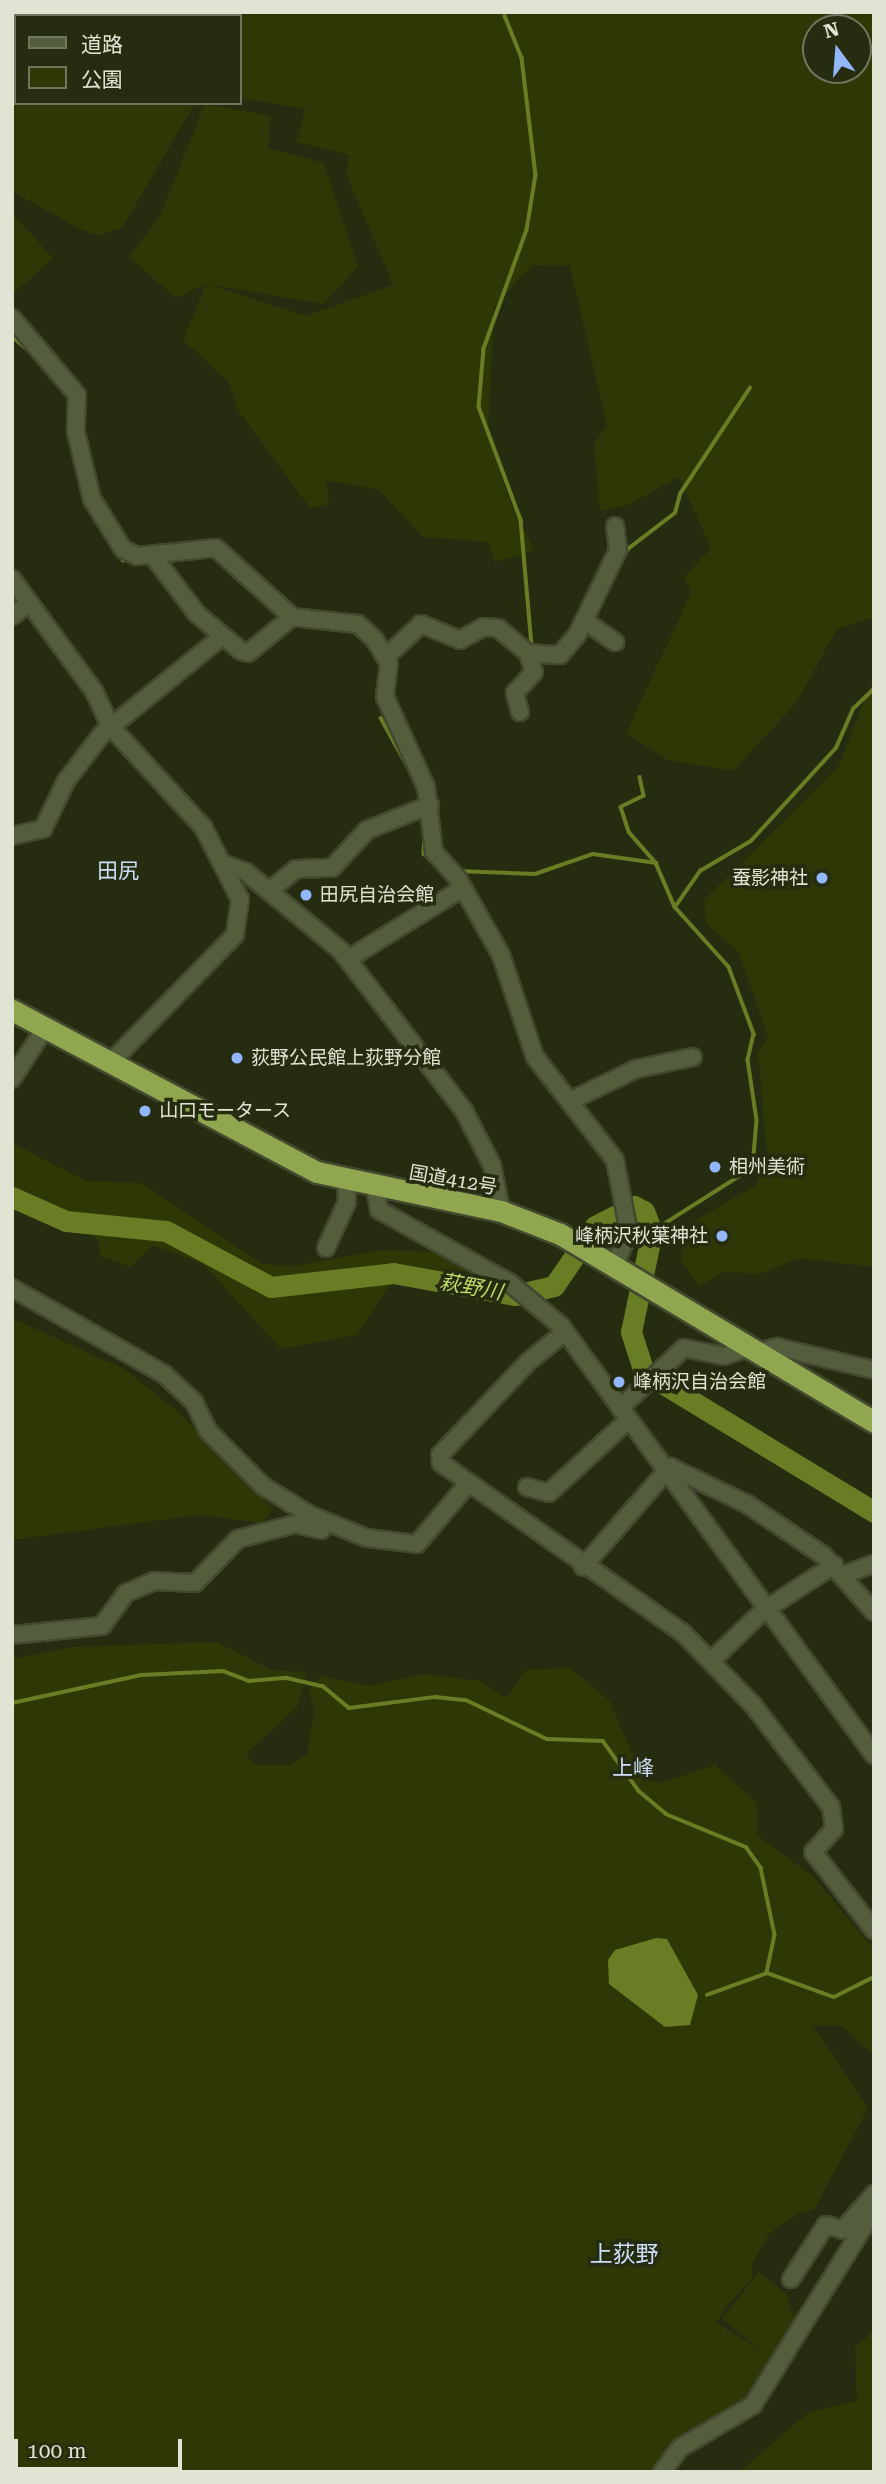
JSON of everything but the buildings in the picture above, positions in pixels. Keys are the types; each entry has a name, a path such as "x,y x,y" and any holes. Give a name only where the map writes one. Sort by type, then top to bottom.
{"highway":[{"name":"国道412号","path":"13,1012 261,1146 346,1182 501,1211 560,1234 874,1422"}],"street":[{"path":"12,318 77,395 76,432 88,485 112,535 137,556 156,560 216,548 288,620 358,624 386,657 385,697 425,806 434,852 456,878 516,985 528,1044 615,1160 627,1224 621,1270"},
{"path":"528,653 560,654 585,621 618,550 618,527"},
{"path":"156,560 220,638 248,653 288,620"},
{"path":"12,579 94,691 111,727 144,769 189,808 224,864 240,899 238,930 110,1063"},
{"path":"12,616 30,603"},
{"path":"585,621 615,642"},
{"path":"386,657 421,624 460,640 483,627 498,628 528,653 534,672 515,693 520,712"},
{"path":"12,836 43,829 66,781 111,727 220,638"},
{"path":"269,891 296,869 332,868 367,830 425,806"},
{"path":"224,864 234,864 348,959 464,1111 492,1165 501,1211"},
{"path":"348,959 456,878"},
{"path":"12,1079 45,1028"},
{"path":"570,1101 636,1069 693,1056"},
{"path":"333,1239 347,1202 346,1182"},
{"path":"375,1189 379,1210 510,1283 528,1296 565,1332 764,1611 874,1755"},
{"path":"12,1288 164,1374 194,1402 208,1432 291,1507 367,1538"},
{"path":"565,1332 528,1362 440,1455 467,1485 683,1633 711,1661 831,1807 834,1829 813,1852 874,1930"},
{"path":"527,1487 549,1493 624,1414 643,1386 684,1348 724,1356 777,1347 874,1370"},
{"path":"583,1567 670,1468 747,1504 839,1570 874,1612"},
{"path":"12,1635 102,1626 126,1593 154,1581 195,1583 228,1546 257,1533 300,1523 367,1538 422,1543 467,1485"},
{"path":"711,1661 764,1611 839,1570 874,1564"},
{"path":"791,2279 826,2225 843,2230 874,2194"},
{"path":"662,2472 680,2448 752,2405 874,2210"}],"green space":[{"path":"12,12 874,12 874,617 837,629 796,703 733,771 668,760 626,733 691,593 684,577 711,548 679,477 628,505 600,511 594,443 607,426 570,266 532,265 494,307 488,433 508,497 534,550 495,562 488,542 423,537 379,490 326,480 329,504 310,508 238,410 228,381 183,340 206,284 176,298 129,257 160,216 205,105 210,105 271,116 268,148 324,163 358,267 323,304 207,284 306,316 393,285 346,174 349,155 296,142 306,109 242,98 242,14 14,14 14,105 194,105 122,228 97,236 12,191"},
{"path":"12,213 53,258 12,295"},
{"path":"874,677 874,1267 799,1258 761,1274 724,1272 699,1286 680,1259 686,1226 756,1185 767,1154 758,1053 768,1037 739,953 706,923 704,900 838,767"},
{"path":"12,1143 87,1181 141,1183 262,1264 294,1266 381,1250 439,1252 473,1273 428,1272 391,1282 357,1335 281,1349 203,1264 153,1245 131,1267 100,1256 98,1240 59,1209 12,1196"},
{"path":"12,1318 126,1370 179,1413 273,1509 262,1523 199,1515 12,1540"},
{"path":"216,1642 271,1670 307,1672 297,1707 246,1754 256,1765 290,1765 307,1755 314,1711 309,1690 321,1676 369,1686 423,1674 480,1681 507,1698 525,1670 570,1668 609,1700 643,1779 661,1783 715,1765 757,1803 757,1835 815,1878 874,1950 874,2056 842,2026 813,2025 868,2108 814,2210 797,2214 769,2234 752,2264 752,2278 725,2308 716,2323 762,2351 722,2319 759,2272 786,2294 794,2318 740,2406 666,2448 657,2472 12,2472 12,1653 16,1658 72,1647"},
{"path":"874,2330 874,2472 739,2472 809,2412 857,2401 855,2348"}],"shaded area":[{"path":"656,1938 667,1939 698,1995 690,2025 665,2027 609,1984 608,1960 615,1950"}],"waterway":[{"path":"505,16 522,58 536,175 527,230 484,349 479,407 521,520 532,645"},
{"path":"12,336 37,358"},
{"path":"614,575 628,549 675,513 680,494 750,388"},
{"path":"118,553 123,560 152,563"},
{"path":"675,907 700,871 751,841 836,748 853,709 874,689"},
{"path":"381,718 407,765"},
{"path":"640,777 644,796 621,807 629,832 656,863"},
{"path":"425,835 424,854 440,868"},
{"path":"457,871 535,874 593,854 656,863 675,907 729,967 754,1034 748,1060 757,1120 753,1168 652,1232"},
{"name":"萩野川","path":"12,1197 66,1221 166,1231 271,1287 393,1273 515,1295 554,1286 595,1226 634,1206 644,1211 652,1232 631,1332 644,1372 874,1512"},
{"path":"12,1703 142,1675 223,1671 249,1681 287,1678 323,1686 349,1708 435,1697 466,1700 547,1739 603,1741 639,1791 666,1814 746,1847 761,1868 775,1935 767,1973"},
{"path":"707,1995 767,1973 834,1997 874,1977"}],"place":[{"name":"蚕影神社","path":"822,878"},
{"name":"田尻自治会館","path":"306,895"},
{"name":"荻野公民館上荻野分館","path":"237,1058"},
{"name":"山口モータース","path":"145,1111"},
{"name":"相州美術","path":"715,1167"},
{"name":"峰柄沢秋葉神社","path":"722,1236"},
{"name":"峰柄沢自治会館","path":"619,1382"}],"district":[{"name":"田尻","path":"118,871"},
{"name":"上峰","path":"633,1768"},
{"name":"上荻野","path":"624,2255"}]}
